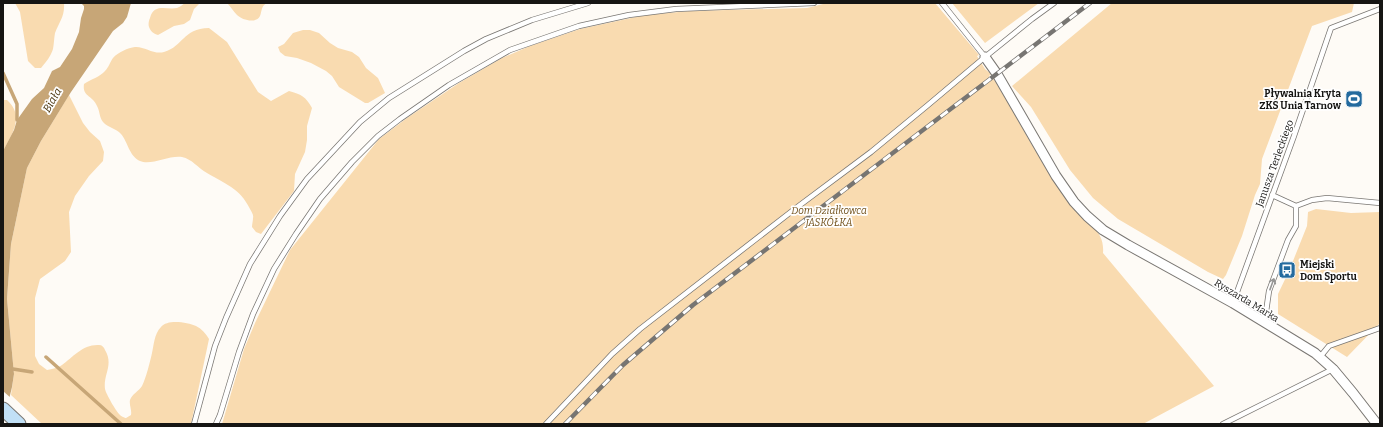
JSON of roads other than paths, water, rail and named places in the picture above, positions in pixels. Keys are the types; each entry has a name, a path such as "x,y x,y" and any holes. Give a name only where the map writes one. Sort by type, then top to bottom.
{"main road":[{"path":"3,409 19,424"}],"street":[{"name":"Ryszarda Marka","path":"984,57 997,74 1056,176 1074,202 1087,216 1103,230 1233,303 1320,357 1333,369 1353,392 1377,424"}],"lane":[{"path":"194,424 215,346 250,264 280,216 307,179 360,122 389,98 486,39 532,20 588,3"},
{"path":"216,424 220,416 239,352 253,314 274,269 324,194 372,141 400,119 449,85 510,50 579,26 629,15 676,9 814,3"},
{"path":"942,3 984,57"},
{"path":"546,424 612,354 640,329 871,152 928,106 984,57 1054,3"},
{"name":"Janusza Terleckiego","path":"1233,303 1331,28 1380,9"},
{"path":"1272,195 1296,206 1312,200 1327,198 1380,203"},
{"path":"1263,322 1269,291 1288,240 1296,226 1296,206"},
{"path":"1320,357 1329,346 1380,328"},
{"path":"1223,424 1333,369"}],"water":[{"name":"Biała","path":"81,3 131,3 127,17 123,23 113,31 71,92 41,141 27,168 11,244 7,299 14,374 3,424 3,151 14,130 17,120 32,99 44,88 52,71 60,67 72,49 79,32 84,9 84,6"}],"waterway":[{"path":"3,73 17,104 17,120"},
{"path":"46,357 121,424"},
{"path":"13,369 32,372"}],"railway":[{"path":"565,424 623,365 693,305 1090,3"}],"place":[{"name":"Pływalnia Kryta ZKS Unia Tarnow","path":"1354,99"},
{"name":"Miejski Dom Sportu","path":"1287,270"}],"park label":[{"name":"Dom Działkowca JASKÓŁKA","path":"829,216"}]}
